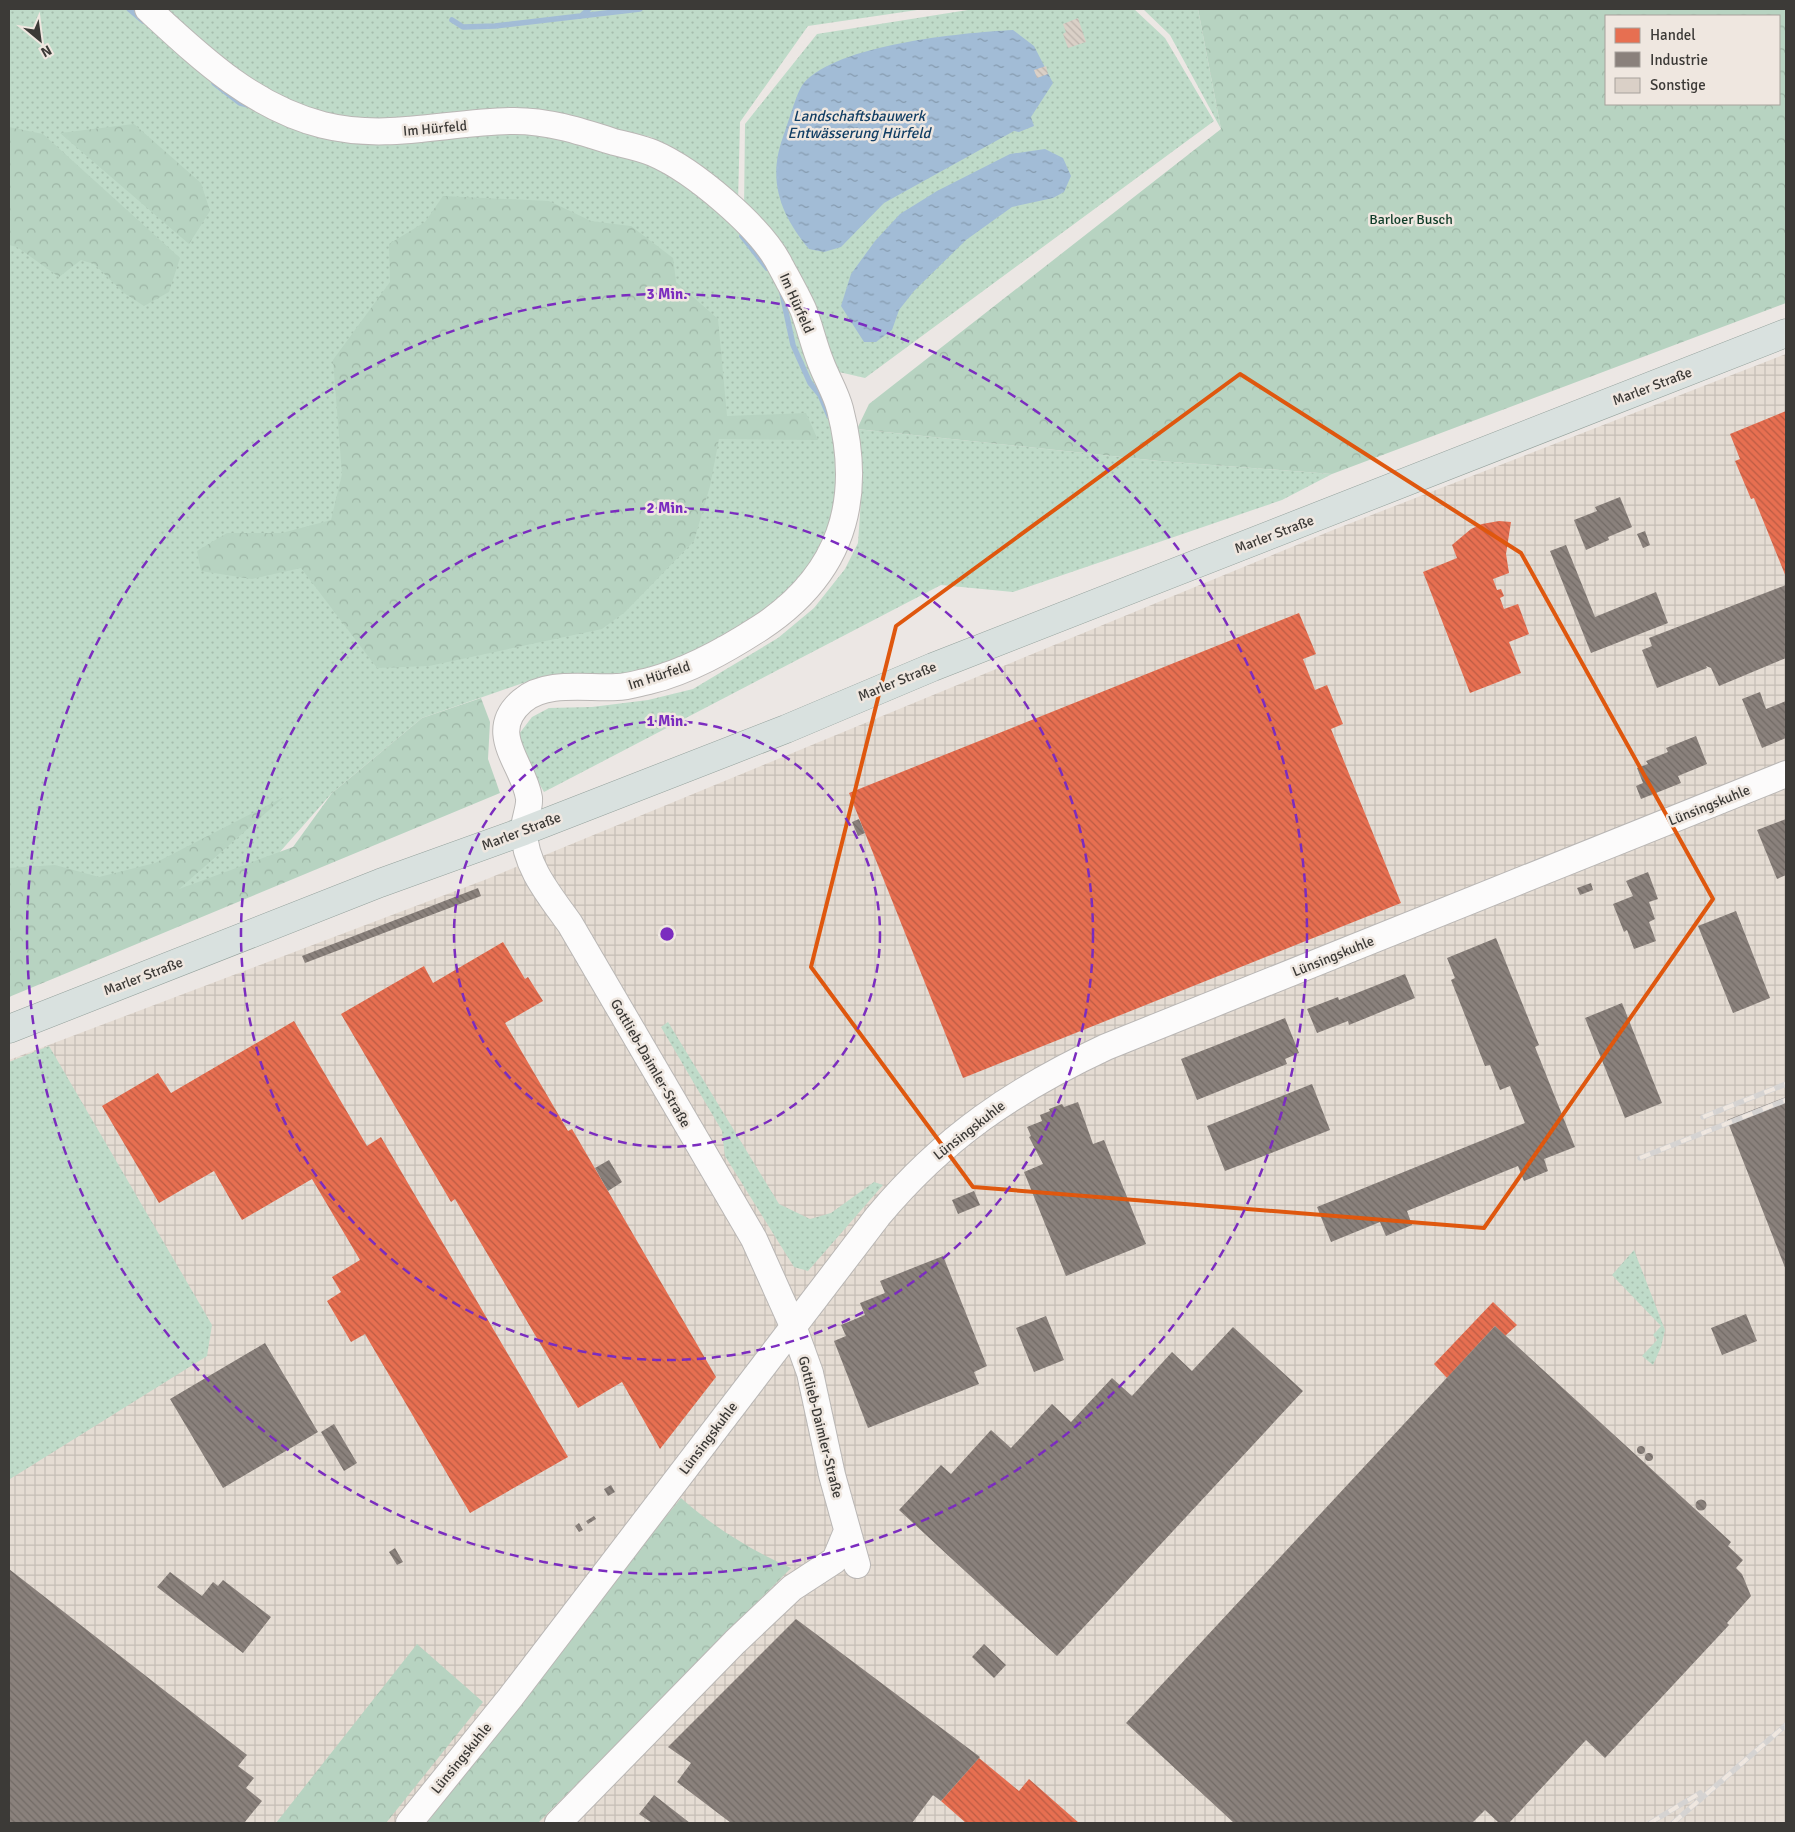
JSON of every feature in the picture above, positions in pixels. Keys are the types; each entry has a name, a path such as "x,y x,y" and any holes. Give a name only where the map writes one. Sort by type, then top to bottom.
{"main road":[{"name":"Marler Straße","path":"9,1029 380,883 524,831 786,729 933,667 1786,333"}],"street":[{"name":"Im Hürfeld","path":"148,9 220,73 274,108 324,125 374,134 510,121 550,124 654,154 686,173 738,213 776,257 804,311 821,363 839,404 850,454 849,500 842,532 826,564 803,593 775,618 735,644 695,664 660,678 624,687 546,689 524,699 508,718 506,735 529,799 524,831"},
{"name":"Lünsingskuhle","path":"408,1823 510,1698 793,1326 905,1184 950,1141 982,1116 1071,1064 1520,880 1786,774"},
{"name":"Gottlieb-Daimler-Straße","path":"524,831 529,858 540,880 570,924 754,1239 793,1326 810,1372 832,1476 858,1564"},
{"path":"558,1823 735,1642 792,1588 835,1560 847,1531"}],"highlighted area":[{"path":"1240,374 1521,553 1713,899 1484,1228 973,1187 811,967 896,626"}],"shaded area":[{"path":"1786,354 1786,1823 9,1823 9,1060 487,879 1333,530"}],"green space":[{"path":"9,9 140,9 311,125 499,127 629,150 696,189 751,239 776,276 835,416 841,522 788,602 688,663 592,683 526,682 422,718 332,793 271,862 9,974"},
{"path":"165,9 924,9 808,26 740,122 738,203 687,158 651,137 598,126 358,122 310,113 237,74"},
{"path":"974,9 1134,9 1165,38 1214,121 865,378 839,372 744,211 745,124 817,34"},
{"path":"1143,9 1198,9 1221,129 1170,35"},
{"name":"Barloer Busch","path":"1198,9 1786,9 1786,303 1332,474 1159,461 857,429 869,404 1221,129"},
{"path":"134,124 201,183 210,211 189,244 60,133"},
{"path":"9,127 43,134 180,258 169,292 144,306 124,293 94,264 81,260 59,277 17,247 9,245"},
{"path":"443,196 549,201 591,221 631,226 673,258 676,282 718,319 727,416 806,413 818,440 719,439 710,486 694,541 625,612 602,629 429,666 377,668 301,568 252,579 201,571 197,551 227,533 282,533 331,520 342,474 333,360 390,282 389,244 425,222"},
{"path":"857,429 1159,461 1332,474 1282,500 1013,592 941,585 544,792 524,757 519,734 532,717 549,708 592,707 648,700 693,689 778,638 814,608 845,569 858,543 863,470"},
{"path":"481,698 490,722 488,759 500,793 9,997 9,868 55,865 99,877 155,863 284,797 179,889 293,847 332,793 422,718"},
{"path":"668,1022 779,1204 810,1219 831,1213 874,1182 883,1185 808,1271 794,1267 725,1156 722,1131 661,1027"},
{"path":"49,1046 212,1325 207,1356 10,1479 9,1062"},
{"path":"1634,1250 1665,1330 1661,1347 1653,1365 1642,1356 1657,1340 1653,1335 1661,1326 1612,1275"},
{"path":"681,1498 733,1537 791,1568 538,1823 427,1823 595,1604"},
{"path":"417,1644 483,1702 386,1823 276,1823"}],"water":[{"name":"Landschaftsbauwerk Entwässerung Hürfeld","path":"1013,30 1034,46 1053,83 1031,117 1034,126 1019,132 1014,131 884,203 841,247 824,252 809,249 784,210 779,197 776,168 783,137 803,84 820,70 843,59 871,50 933,38"},
{"path":"1045,149 1063,158 1071,176 1064,192 1053,198 1012,207 966,240 914,291 899,310 892,330 876,342 864,342 841,306 851,274 875,241 900,214 937,191 1010,154"}],"building: Handel":[{"path":"1786,411 1786,577 1754,498 1751,499 1735,461 1740,459 1730,434"},
{"path":"1499,521 1511,522 1506,554 1509,573 1493,579 1497,590 1501,589 1504,596 1500,598 1504,609 1518,604 1529,634 1509,642 1521,673 1470,693 1423,572 1457,558 1452,545 1471,529 1482,524"},
{"path":"1299,613 1316,654 1303,659 1315,690 1327,685 1343,724 1331,729 1401,903 963,1078 849,793"},
{"path":"503,942 525,979 528,977 543,1001 505,1023 568,1131 572,1129 716,1377 660,1449 622,1382 578,1408 455,1199 451,1202 341,1014 424,966 433,983"},
{"path":"294,1021 367,1146 381,1137 568,1457 470,1513 365,1334 351,1342 327,1301 341,1292 332,1277 360,1260 312,1179 242,1220 214,1171 159,1203 102,1106 158,1073 171,1093"},
{"path":"1493,1302 1517,1325 1505,1336 1495,1326 1447,1378 1434,1364"},
{"path":"979,1758 1019,1791 1029,1779 1079,1823 966,1823 941,1801"}],"building: Industrie":[{"path":"1620,497 1632,527 1608,537 1609,540 1586,550 1574,520 1597,511 1595,507"},
{"path":"1645,531 1650,545 1643,548 1637,534"},
{"path":"1566,545 1595,617 1656,592 1668,623 1591,653 1550,551"},
{"path":"1786,585 1786,658 1719,686 1711,668 1706,666 1707,668 1657,688 1642,650 1652,646 1649,638"},
{"path":"1760,692 1766,709 1786,701 1786,738 1762,748 1742,699"},
{"path":"1696,736 1707,764 1678,776 1681,783 1641,799 1636,786 1643,783 1637,768 1648,764 1646,761 1668,752 1666,748"},
{"path":"859,819 865,833 858,836 852,822"},
{"path":"1786,819 1786,875 1777,879 1757,830"},
{"path":"1648,872 1658,899 1649,902 1655,919 1649,922 1656,941 1634,949 1627,930 1624,932 1613,904 1633,896 1626,881"},
{"path":"1591,883 1593,890 1580,895 1577,888"},
{"path":"478,888 481,896 305,963 302,956"},
{"path":"1736,911 1770,998 1733,1013 1698,926"},
{"path":"1496,938 1539,1045 1535,1047 1575,1147 1544,1159 1548,1171 1524,1181 1518,1166 1407,1211 1412,1225 1386,1236 1380,1222 1331,1242 1317,1207 1525,1123 1510,1086 1500,1090 1490,1065 1485,1066 1451,980 1455,978 1447,958"},
{"path":"1405,974 1415,998 1349,1025 1348,1021 1317,1033 1307,1009 1338,997 1339,1000"},
{"path":"1622,1003 1662,1103 1625,1118 1585,1018"},
{"path":"1285,1018 1299,1053 1285,1059 1287,1064 1197,1100 1181,1059"},
{"path":"1312,1084 1330,1130 1225,1171 1207,1126"},
{"path":"1786,1097 1786,1270 1727,1120"},
{"path":"1078,1102 1093,1144 1104,1140 1146,1244 1066,1276 1024,1172 1043,1164 1029,1137 1031,1136 1027,1127 1042,1121 1040,1115 1050,1111 1049,1109 1062,1104 1064,1107"},
{"path":"609,1160 622,1182 608,1191 595,1168"},
{"path":"974,1191 980,1205 958,1214 952,1200"},
{"path":"943,1256 987,1366 974,1372 979,1384 868,1428 834,1341 846,1336 841,1325 865,1315 860,1303 885,1293 880,1281"},
{"path":"1746,1314 1757,1341 1722,1355 1711,1328"},
{"path":"1046,1316 1064,1360 1034,1372 1016,1328"},
{"path":"1495,1326 1731,1542 1728,1546 1743,1560 1736,1568 1742,1574 1751,1596 1727,1623 1729,1625 1605,1758 1586,1740 1509,1823 1499,1823 1485,1810 1472,1823 1234,1823 1126,1723"},
{"path":"1233,1327 1303,1391 1057,1656 899,1510 941,1465 951,1474 991,1430 1011,1448 1052,1404 1071,1422 1112,1378 1132,1396 1172,1352 1192,1371"},
{"path":"265,1343 318,1432 223,1488 170,1399"},
{"path":"334,1424 357,1463 344,1471 321,1432"},
{"path":"1641,1446 1645,1450 1641,1454 1637,1450"},
{"path":"1649,1453 1653,1457 1649,1461 1645,1457"},
{"path":"611,1485 615,1492 608,1496 604,1489"},
{"path":"1701,1499 1707,1505 1701,1511 1695,1505"},
{"path":"594,1516 596,1519 588,1524 586,1521"},
{"path":"579,1523 583,1530 579,1532 575,1526"},
{"path":"395,1548 403,1562 397,1565 389,1552"},
{"path":"9,1569 247,1755 238,1766 254,1778 246,1788 262,1801 244,1823 9,1823"},
{"path":"170,1572 202,1596 213,1582 218,1586 223,1580 271,1617 243,1653 157,1587"},
{"path":"796,1619 980,1757 941,1801 933,1795 912,1823 731,1823 677,1782 691,1763 668,1747"},
{"path":"984,1644 1006,1665 994,1678 972,1657"},
{"path":"654,1795 690,1823 652,1823 639,1814"}],"building: Sonstige":[{"path":"1078,18 1086,42 1068,48 1063,34 1066,32 1063,24"},
{"path":"1046,66 1048,74 1037,78 1034,70"}],"waterway":[{"path":"129,9 143,21"},
{"path":"581,16 589,9"},
{"path":"452,20 463,27 495,26 640,9"},
{"path":"214,83 240,103 248,105"},
{"path":"742,236 767,268"},
{"path":"782,293 793,345 810,383 820,395 829,416"}],"railway":[{"path":"1703,1117 1786,1084"},
{"path":"1640,1158 1786,1100"},
{"path":"1673,1823 1786,1725"},
{"path":"1650,1823 1700,1793"}]}
